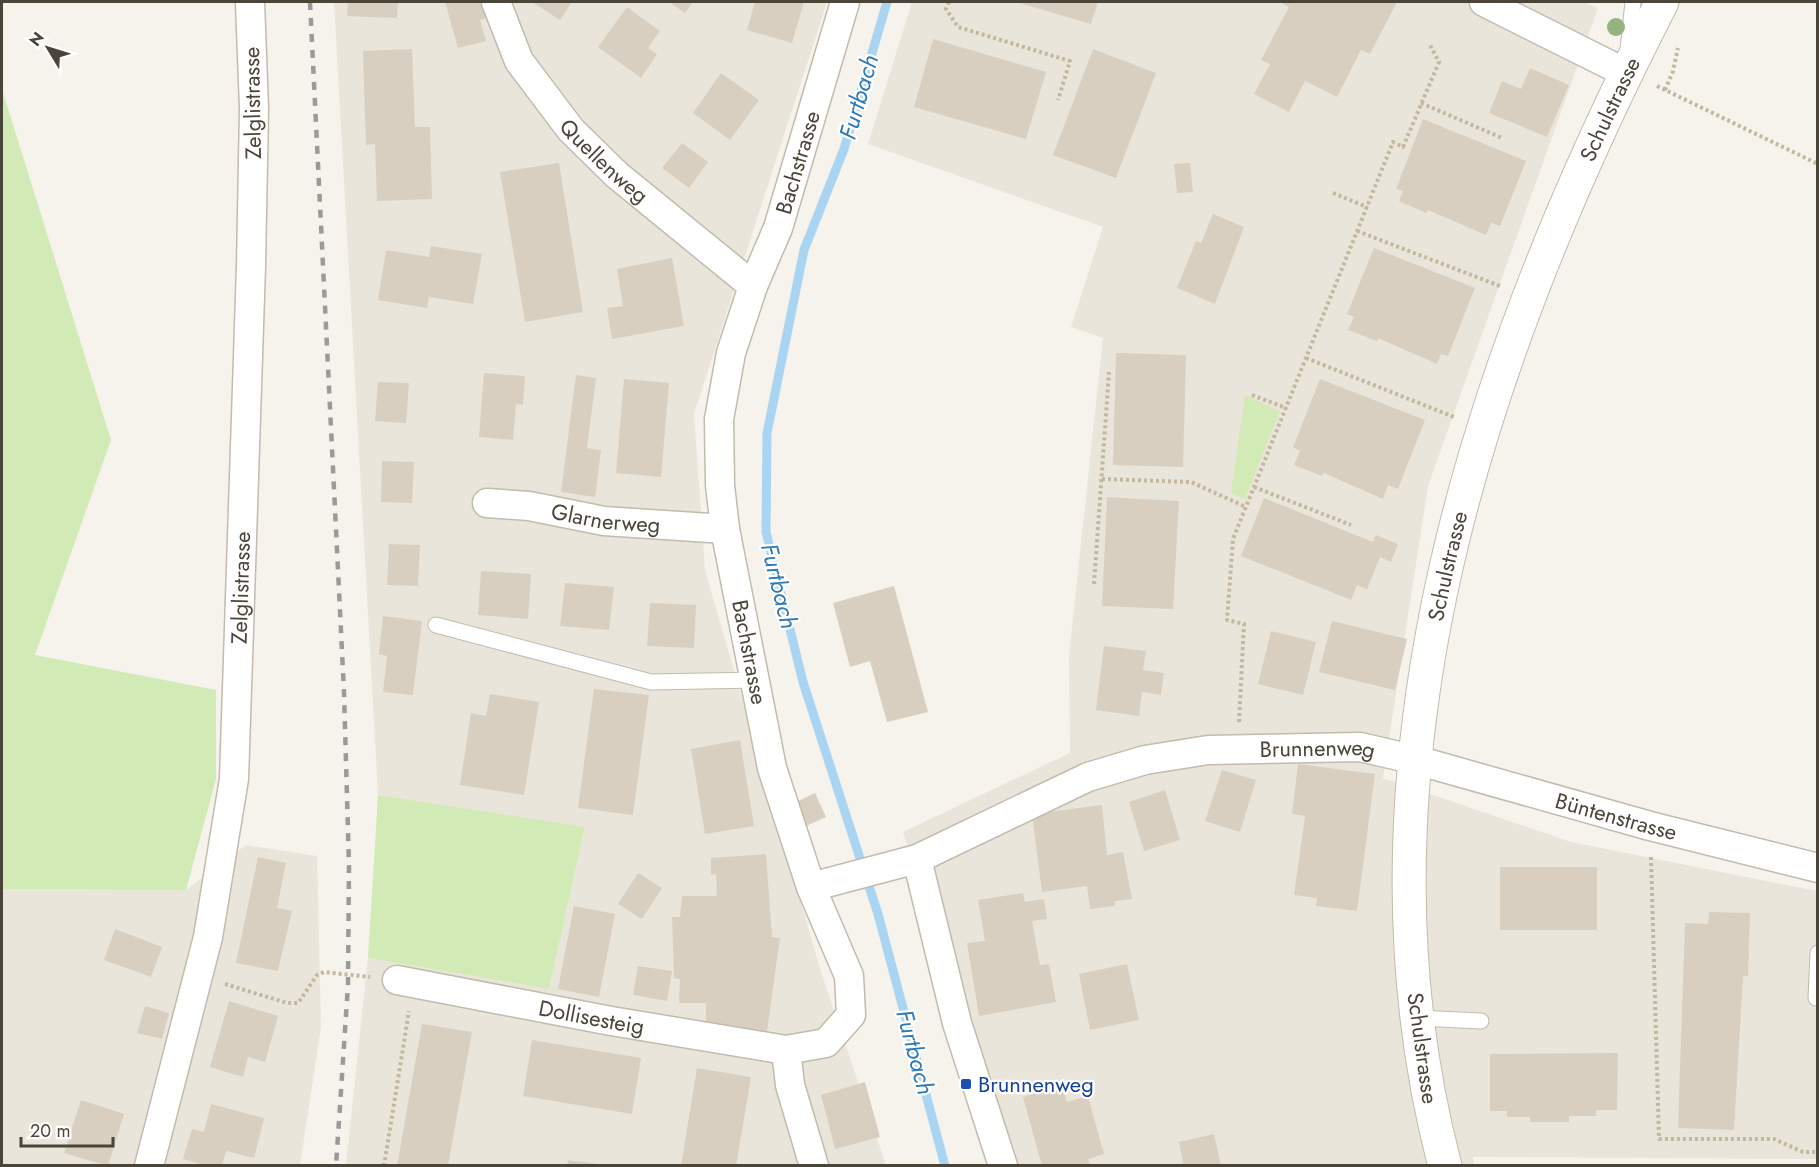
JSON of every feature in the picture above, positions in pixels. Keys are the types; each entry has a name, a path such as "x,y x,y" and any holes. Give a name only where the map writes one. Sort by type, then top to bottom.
{"street":[{"name":"Zelglistrasse","path":"149,1166 208,937 234,779 251,266 254,109 250,2"},
{"name":"Quellenweg","path":"496,2 519,61 571,130 617,175 753,286"},
{"name":"Bachstrasse","path":"786,1050 826,1043 851,1015 849,976 821,883 772,768 725,529 720,485 719,419 731,353 753,286 778,228 845,2"},
{"path":"1484,2 1626,73"},
{"name":"Schulstrasse","path":"1445,1166 1436,1130 1417,1017 1409,880 1410,823 1428,660 1445,574 1483,429 1528,297 1626,73 1662,2"},
{"name":"Glarnerweg","path":"487,502 530,506 604,521 725,529"},
{"name":"Brunnenweg","path":"917,859 1088,777 1145,760 1208,750 1360,747 1416,760"},
{"name":"Büntenstrasse","path":"1416,760 1650,826 1818,868"},
{"path":"821,883 917,859 957,1023 1003,1166"},
{"name":"Dollisesteig","path":"405,982 786,1050"},
{"path":"786,1050 790,1085 814,1166"}],"lane":[{"path":"1626,73 1633,2"},
{"path":"436,625 651,682 756,680"},
{"path":"1816,998 1818,953"},
{"path":"1417,1017 1481,1021"}],"path":[{"path":"949,2 946,9 958,27 1070,61 1058,100"},
{"path":"1237,749 1244,624 1227,620 1233,539 1393,142 1403,147 1439,62 1430,45"},
{"path":"1665,90 1818,164"},
{"path":"1421,103 1502,138"},
{"path":"1333,193 1366,207"},
{"path":"1357,231 1500,286"},
{"path":"1306,358 1454,417"},
{"path":"1094,584 1109,372"},
{"path":"1252,395 1286,408"},
{"path":"1102,479 1191,482 1246,507"},
{"path":"1254,487 1351,525"},
{"path":"1650,826 1659,1139 1774,1139 1803,1152 1818,1152"},
{"path":"198,976 287,1003 298,1003 317,975 324,972 405,982 384,1166"}],"shaded area":[{"path":"334,2 827,2 694,414 705,570 821,972 886,1165 346,1165 368,958 549,989 585,828 378,795"},
{"path":"912,2 1582,2 1598,8 1428,486 1383,778 1571,842 1817,891 1817,1159 1473,1157 1474,1165 1015,1165 903,832 1070,753 1069,656 1103,338 1071,327 1103,227 868,144"},
{"path":"246,845 317,856 321,1027 300,1165 2,1166 2,889 186,890"}],"green space":[{"path":"2,89 111,440 35,655 216,690 216,779 186,890 2,889"},
{"path":"1245,395 1280,411 1245,499 1231,493"},
{"path":"378,795 585,827 549,989 368,958"}],"building":[{"path":"348,2 398,2 397,18 347,16"},
{"path":"445,2 485,2 489,17 480,20 486,41 458,48"},
{"path":"532,2 572,2 560,20"},
{"path":"669,2 693,2 685,13"},
{"path":"755,2 804,2 792,43 747,30"},
{"path":"1016,2 1098,2 1091,24"},
{"path":"1279,2 1397,2 1370,54 1361,50 1337,97 1305,81 1289,112 1254,94 1270,64 1261,60 1289,7"},
{"path":"627,7 660,31 648,48 657,54 641,78 598,47"},
{"path":"933,39 1046,72 1026,139 914,107"},
{"path":"412,49 415,127 430,127 432,199 377,201 375,144 366,145 363,51"},
{"path":"1093,49 1156,73 1116,178 1053,155"},
{"path":"1530,68 1569,85 1547,137 1489,113 1502,81 1521,89"},
{"path":"721,73 759,100 730,140 693,113"},
{"path":"1423,119 1526,161 1500,226 1491,223 1486,235 1428,210 1426,213 1399,201 1403,191 1396,189"},
{"path":"682,143 708,162 689,188 662,168"},
{"path":"559,163 583,312 525,322 500,172"},
{"path":"1190,163 1193,192 1177,193 1174,164"},
{"path":"1213,214 1244,227 1215,304 1177,288 1196,241 1201,243"},
{"path":"431,246 482,254 473,304 429,297 427,308 378,300 386,250 429,257"},
{"path":"1374,248 1475,288 1448,356 1441,354 1437,364 1378,338 1377,341 1348,330 1354,317 1347,314"},
{"path":"672,258 684,326 612,339 607,308 623,306 617,269"},
{"path":"1116,353 1186,355 1183,467 1113,465"},
{"path":"484,373 525,376 523,405 516,404 513,440 479,437"},
{"path":"576,375 596,378 587,448 601,450 595,497 561,492"},
{"path":"624,379 669,383 661,477 616,473"},
{"path":"1320,379 1425,420 1398,489 1388,485 1383,499 1324,473 1322,476 1294,465 1300,451 1293,447"},
{"path":"378,382 409,383 406,423 375,421"},
{"path":"382,461 414,462 412,503 381,502"},
{"path":"1107,497 1179,501 1173,609 1102,606"},
{"path":"1264,498 1373,542 1376,535 1398,544 1391,562 1380,557 1367,589 1357,585 1351,600 1241,556"},
{"path":"389,544 420,545 418,586 387,585"},
{"path":"481,571 531,574 528,619 478,615"},
{"path":"565,583 614,587 609,630 560,626"},
{"path":"894,586 928,712 887,722 870,661 850,667 833,603"},
{"path":"650,603 696,605 694,648 647,646"},
{"path":"383,616 422,621 413,695 383,692 387,656 379,654"},
{"path":"1332,621 1407,639 1395,690 1319,672"},
{"path":"1271,631 1316,642 1303,695 1258,684"},
{"path":"1104,646 1146,651 1143,670 1164,673 1161,695 1142,692 1139,716 1096,710"},
{"path":"594,689 649,695 633,815 578,808"},
{"path":"490,694 539,702 524,795 460,785 471,713 486,716"},
{"path":"740,740 754,826 705,834 691,749"},
{"path":"1298,764 1375,774 1357,911 1316,906 1317,898 1294,895 1305,816 1292,814"},
{"path":"1222,770 1256,780 1240,832 1205,821"},
{"path":"1165,790 1180,840 1144,851 1129,802"},
{"path":"815,793 826,817 806,826 796,802"},
{"path":"1102,805 1107,855 1123,852 1132,899 1115,901 1115,906 1090,909 1087,886 1042,892 1032,814"},
{"path":"766,854 772,937 780,938 767,1031 706,1026 706,1003 679,1003 680,979 674,978 672,917 680,917 682,896 717,896 716,874 711,875 711,858"},
{"path":"258,857 286,863 277,908 292,911 278,971 236,963"},
{"path":"1500,867 1597,867 1597,930 1500,930"},
{"path":"638,873 662,888 642,919 618,904"},
{"path":"1023,893 1025,902 1044,899 1047,919 1032,921 1040,965 1049,964 1056,1002 979,1016 967,943 985,941 978,900"},
{"path":"574,906 615,914 599,997 558,989"},
{"path":"1709,912 1750,913 1748,976 1743,976 1734,1130 1678,1128 1685,923 1708,924"},
{"path":"115,929 162,947 151,977 104,960"},
{"path":"1127,964 1139,1020 1090,1030 1079,974"},
{"path":"638,966 672,971 667,1001 633,995"},
{"path":"229,1001 278,1016 265,1062 248,1057 243,1077 210,1067"},
{"path":"145,1006 169,1013 162,1039 137,1033"},
{"path":"422,1024 472,1032 448,1166 397,1166"},
{"path":"532,1040 641,1058 632,1114 523,1096"},
{"path":"1618,1053 1617,1110 1596,1110 1596,1116 1569,1116 1569,1122 1530,1122 1530,1117 1507,1117 1507,1111 1490,1111 1490,1054"},
{"path":"697,1068 751,1077 736,1166 681,1166"},
{"path":"865,1082 880,1137 835,1149 821,1095"},
{"path":"1062,1086 1067,1102 1088,1096 1104,1154 1088,1159 1090,1166 1042,1166 1023,1097"},
{"path":"81,1100 124,1114 108,1166 64,1153"},
{"path":"211,1104 264,1118 254,1158 226,1151 222,1166 208,1166 183,1159 192,1129 204,1132"},
{"path":"1214,1134 1221,1166 1184,1166 1179,1142"},
{"path":"568,1160 597,1164 597,1166 567,1166"}],"waterway":[{"name":"Furtbach","path":"887,2 844,149 804,250 767,433 766,532 803,682 878,914 945,1166"}],"railway":[{"path":"310,2 344,692 349,866 348,985 336,1166"}],"place":[{"name":"Brunnenweg","path":"966,1084"}]}
